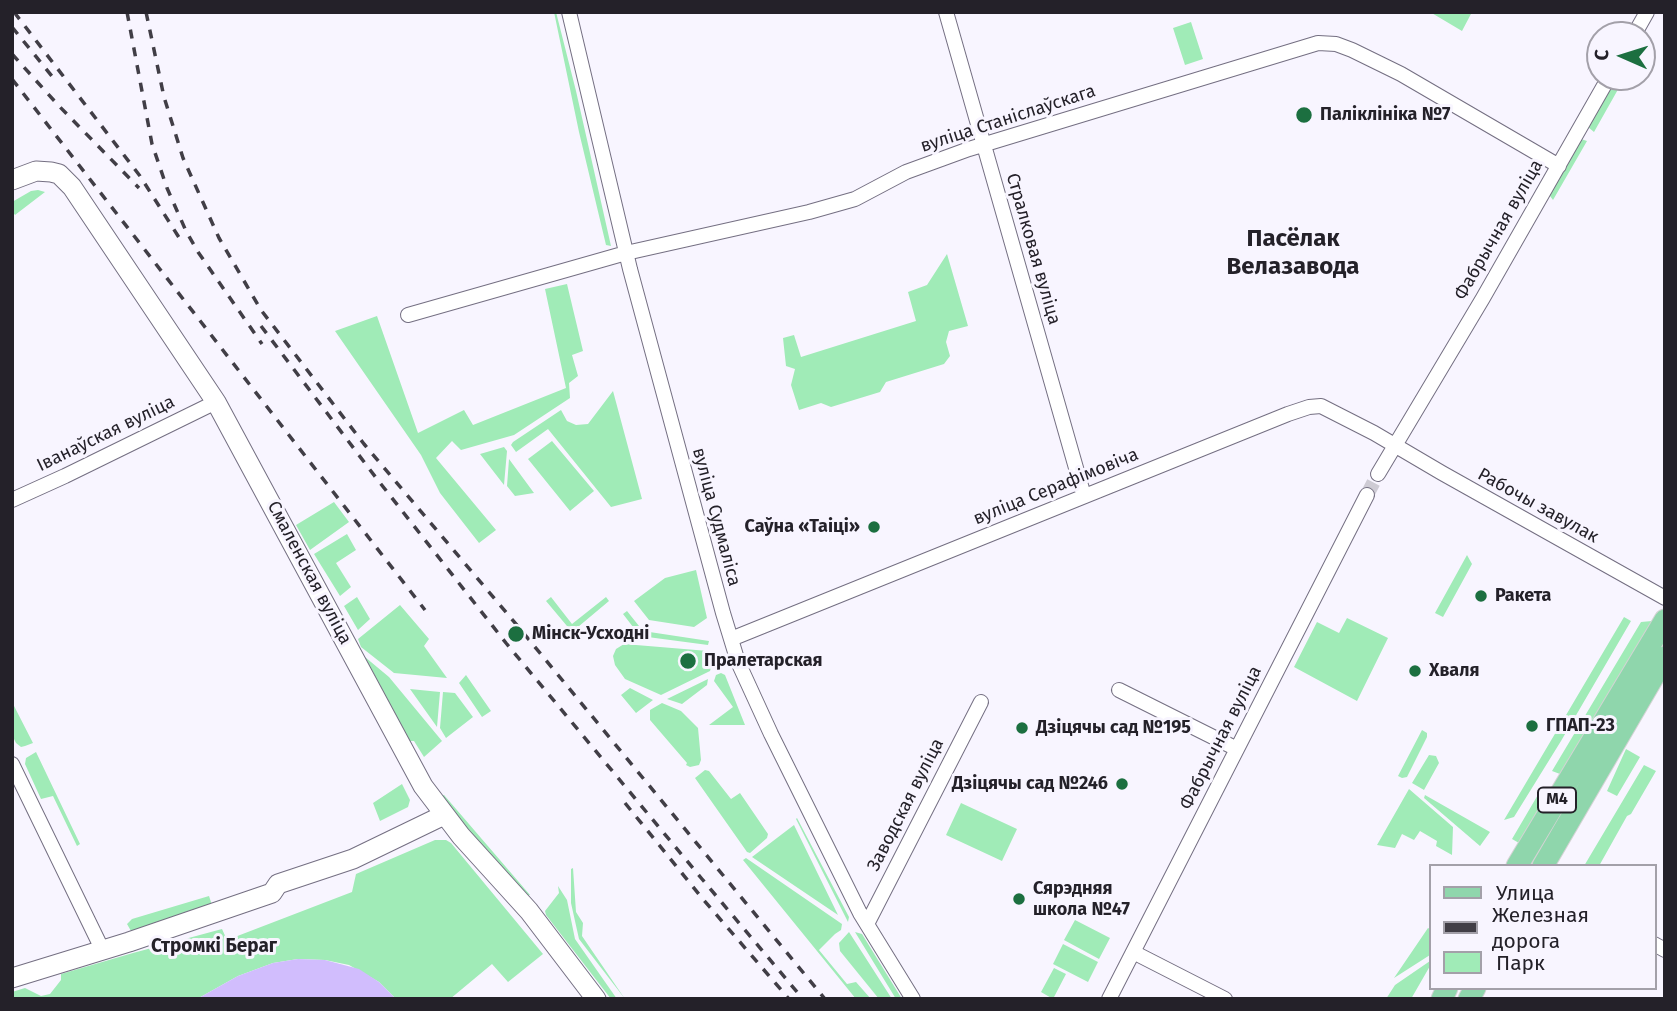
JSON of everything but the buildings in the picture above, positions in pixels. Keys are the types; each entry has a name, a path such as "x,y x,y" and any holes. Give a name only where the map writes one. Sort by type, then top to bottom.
{"main road":[{"name":"Смаленская вуліца","path":"14,179 44,171 65,178 216,401 286,527 412,768 444,815 529,911 596,999"},
{"name":"М4","path":"1518,864 1665,620"},
{"name":"М4","path":"1544,864 1665,657"},
{"path":"12,978 129,942 275,889 283,894 305,887 328,877 354,859 444,815"}],"street":[{"name":"вуліца Судмаліса","path":"569,12 626,253 738,662 771,734 867,924 913,999"},
{"name":"Стралковая вуліца","path":"946,12 1084,496"},
{"name":"вуліца Станіслаўскага","path":"408,315 626,253 797,216 843,202 906,172 983,145 1318,43 1336,44 1401,74 1559,166"},
{"name":"Фабрычная вуліца","path":"1378,474 1483,298 1601,91"},
{"name":"Іванаўская вуліца","path":"12,500 65,477 216,401"},
{"name":"вуліца Серафімовіча","path":"731,639 1309,407 1329,408 1394,444"},
{"name":"Рабочы завулак","path":"1394,444 1665,598"},
{"name":"Фабрычная вуліца","path":"1109,999 1367,495"},
{"path":"1119,690 1237,749"},
{"name":"Заводская вуліца","path":"867,924 981,702"},
{"path":"12,764 102,949"},
{"path":"1133,951 1225,999"}],"green space":[{"path":"554,12 576,91 611,246 606,245"},
{"path":"1430,12 1472,12 1462,31"},
{"path":"1191,22 1203,59 1185,65 1173,28"},
{"path":"1607,91 1617,91 1594,132 1588,127 1581,139 1587,141 1553,200 1550,192"},
{"path":"38,190 45,192 15,215 12,202"},
{"path":"947,254 968,326 949,331 946,342 950,356 944,364 886,382 880,392 831,407 821,403 799,410 791,385 795,369 786,366 783,338 794,335 801,357 916,321 908,292 927,285"},
{"path":"567,284 583,351 572,355 578,376 569,383 570,398 514,435 461,450 452,441 436,458 496,530 479,543 440,493 421,455 335,331 377,316 418,433 464,410 473,425 566,388 545,289"},
{"path":"613,391 642,499 611,507 548,429 516,452 511,445 561,410 567,421 576,425 588,424"},
{"path":"552,441 594,491 570,511 528,459"},
{"path":"504,447 507,451 504,485 480,454"},
{"path":"509,459 534,493 515,496 507,486"},
{"path":"334,502 349,522 310,550 296,525"},
{"path":"347,534 356,550 336,563 351,587 340,596 314,554"},
{"path":"1467,555 1472,564 1443,617 1435,613"},
{"path":"696,570 707,618 694,627 649,620 634,601 665,578"},
{"path":"357,597 370,619 358,630 344,606"},
{"path":"551,597 572,624 606,597 609,601 572,632 546,601"},
{"path":"400,605 429,639 424,646 447,678 394,673 361,647 358,639"},
{"path":"627,611 643,631 709,641 708,645 640,636 623,614"},
{"path":"1624,617 1631,621 1561,741 1514,817 1504,820"},
{"path":"1347,618 1388,638 1357,701 1294,667 1317,622 1339,633"},
{"path":"1652,621 1560,774 1552,771 1641,622"},
{"path":"624,644 708,651 713,661 710,671 661,695 625,679 615,665 613,656 616,649"},
{"path":"365,657 389,677 442,741 424,757 414,741 410,741"},
{"path":"466,675 491,711 482,717 459,683"},
{"path":"716,675 725,675 745,725 709,725 733,707 714,681"},
{"path":"708,679 707,685 682,704 667,699"},
{"path":"630,688 653,700 636,713 621,695"},
{"path":"410,689 440,692 437,727"},
{"path":"443,692 455,693 473,717 446,738 440,728"},
{"path":"12,702 33,743 21,747 16,743 12,735"},
{"path":"662,703 681,711 698,728 701,760 699,765 686,765 650,720 650,710"},
{"path":"1422,730 1427,733 1427,737 1407,777 1402,778 1398,776"},
{"path":"1626,749 1640,757 1617,796 1607,791"},
{"path":"36,752 80,844 77,846 53,796 41,799 25,764 26,758"},
{"path":"1429,755 1436,756 1439,763 1424,790 1412,783"},
{"path":"1644,765 1656,771 1600,864 1585,864"},
{"path":"705,770 709,771 731,799 740,793 768,834 750,853 695,778"},
{"path":"402,784 410,800 408,807 380,821 373,803"},
{"path":"1409,789 1453,827 1452,855 1436,846 1437,841 1420,831 1414,840 1402,834 1395,848 1377,845"},
{"path":"1539,793 1546,797 1519,843 1512,839"},
{"path":"444,795 530,895 523,896 440,796"},
{"path":"1425,795 1490,832 1480,846 1424,798"},
{"path":"961,803 1017,829 1002,861 946,835"},
{"path":"796,819 849,917 848,922"},
{"path":"794,825 838,915 752,857"},
{"path":"435,840 451,843 543,954 508,982 492,964 450,999 396,999 379,982 349,965 325,960 298,959 273,963 238,976 197,999 12,999 12,992 25,988 41,996 50,994 61,980 61,974 133,953 222,929 227,940 352,892 356,874"},
{"path":"746,858 842,924 841,930 819,950 847,984 856,982 871,999 856,999 743,860"},
{"path":"573,868 576,912 583,923 582,936 625,999 579,939 571,903"},
{"path":"558,886 567,900 575,939 617,999 611,999 546,915 545,911 559,893"},
{"path":"209,896 212,905 131,931 127,924 132,919"},
{"path":"1075,920 1110,938 1099,959 1064,940"},
{"path":"1428,928 1428,956 1394,978"},
{"path":"849,932 892,999 879,999 840,951 839,943"},
{"path":"855,932 862,934 902,999 896,999"},
{"path":"1063,944 1098,962 1088,982 1053,964"},
{"path":"1428,962 1428,969 1411,999 1386,999 1395,985"},
{"path":"1054,968 1066,974 1053,999 1041,992"}],"shaded area":[{"path":"298,959 325,960 359,969 379,982 396,999 197,999 238,976 273,963"}],"tunnel":[{"path":"1367,495 1378,474"}],"railway":[{"path":"14,12 140,176 180,239"},
{"path":"127,12 152,144 167,188 198,252 262,344"},
{"path":"146,12 164,97 183,158 219,238 261,310 364,444 825,999"},
{"path":"12,27 55,80"},
{"path":"12,54 139,188"},
{"path":"12,79 425,610"},
{"path":"261,326 506,643 803,999"},
{"path":"625,803 789,999"}],"place":[{"name":"Паліклініка №7","path":"1304,115"},
{"name":"Саўна «Таіці»","path":"874,527"},
{"name":"Ракета","path":"1481,596"},
{"name":"Мінск-Усходні","path":"516,634"},
{"name":"Пралетарская","path":"688,661"},
{"name":"Хваля","path":"1415,671"},
{"name":"ГПАП-23","path":"1532,726"},
{"name":"Дзіцячы сад №195","path":"1022,728"},
{"name":"Дзіцячы сад №246","path":"1122,784"},
{"name":"Сярэдняя школа №47","path":"1019,899"}],"district":[{"name":"Пасёлак Велазавода","path":"1293,253"},
{"name":"Стромкі Бераг","path":"214,947"}]}
